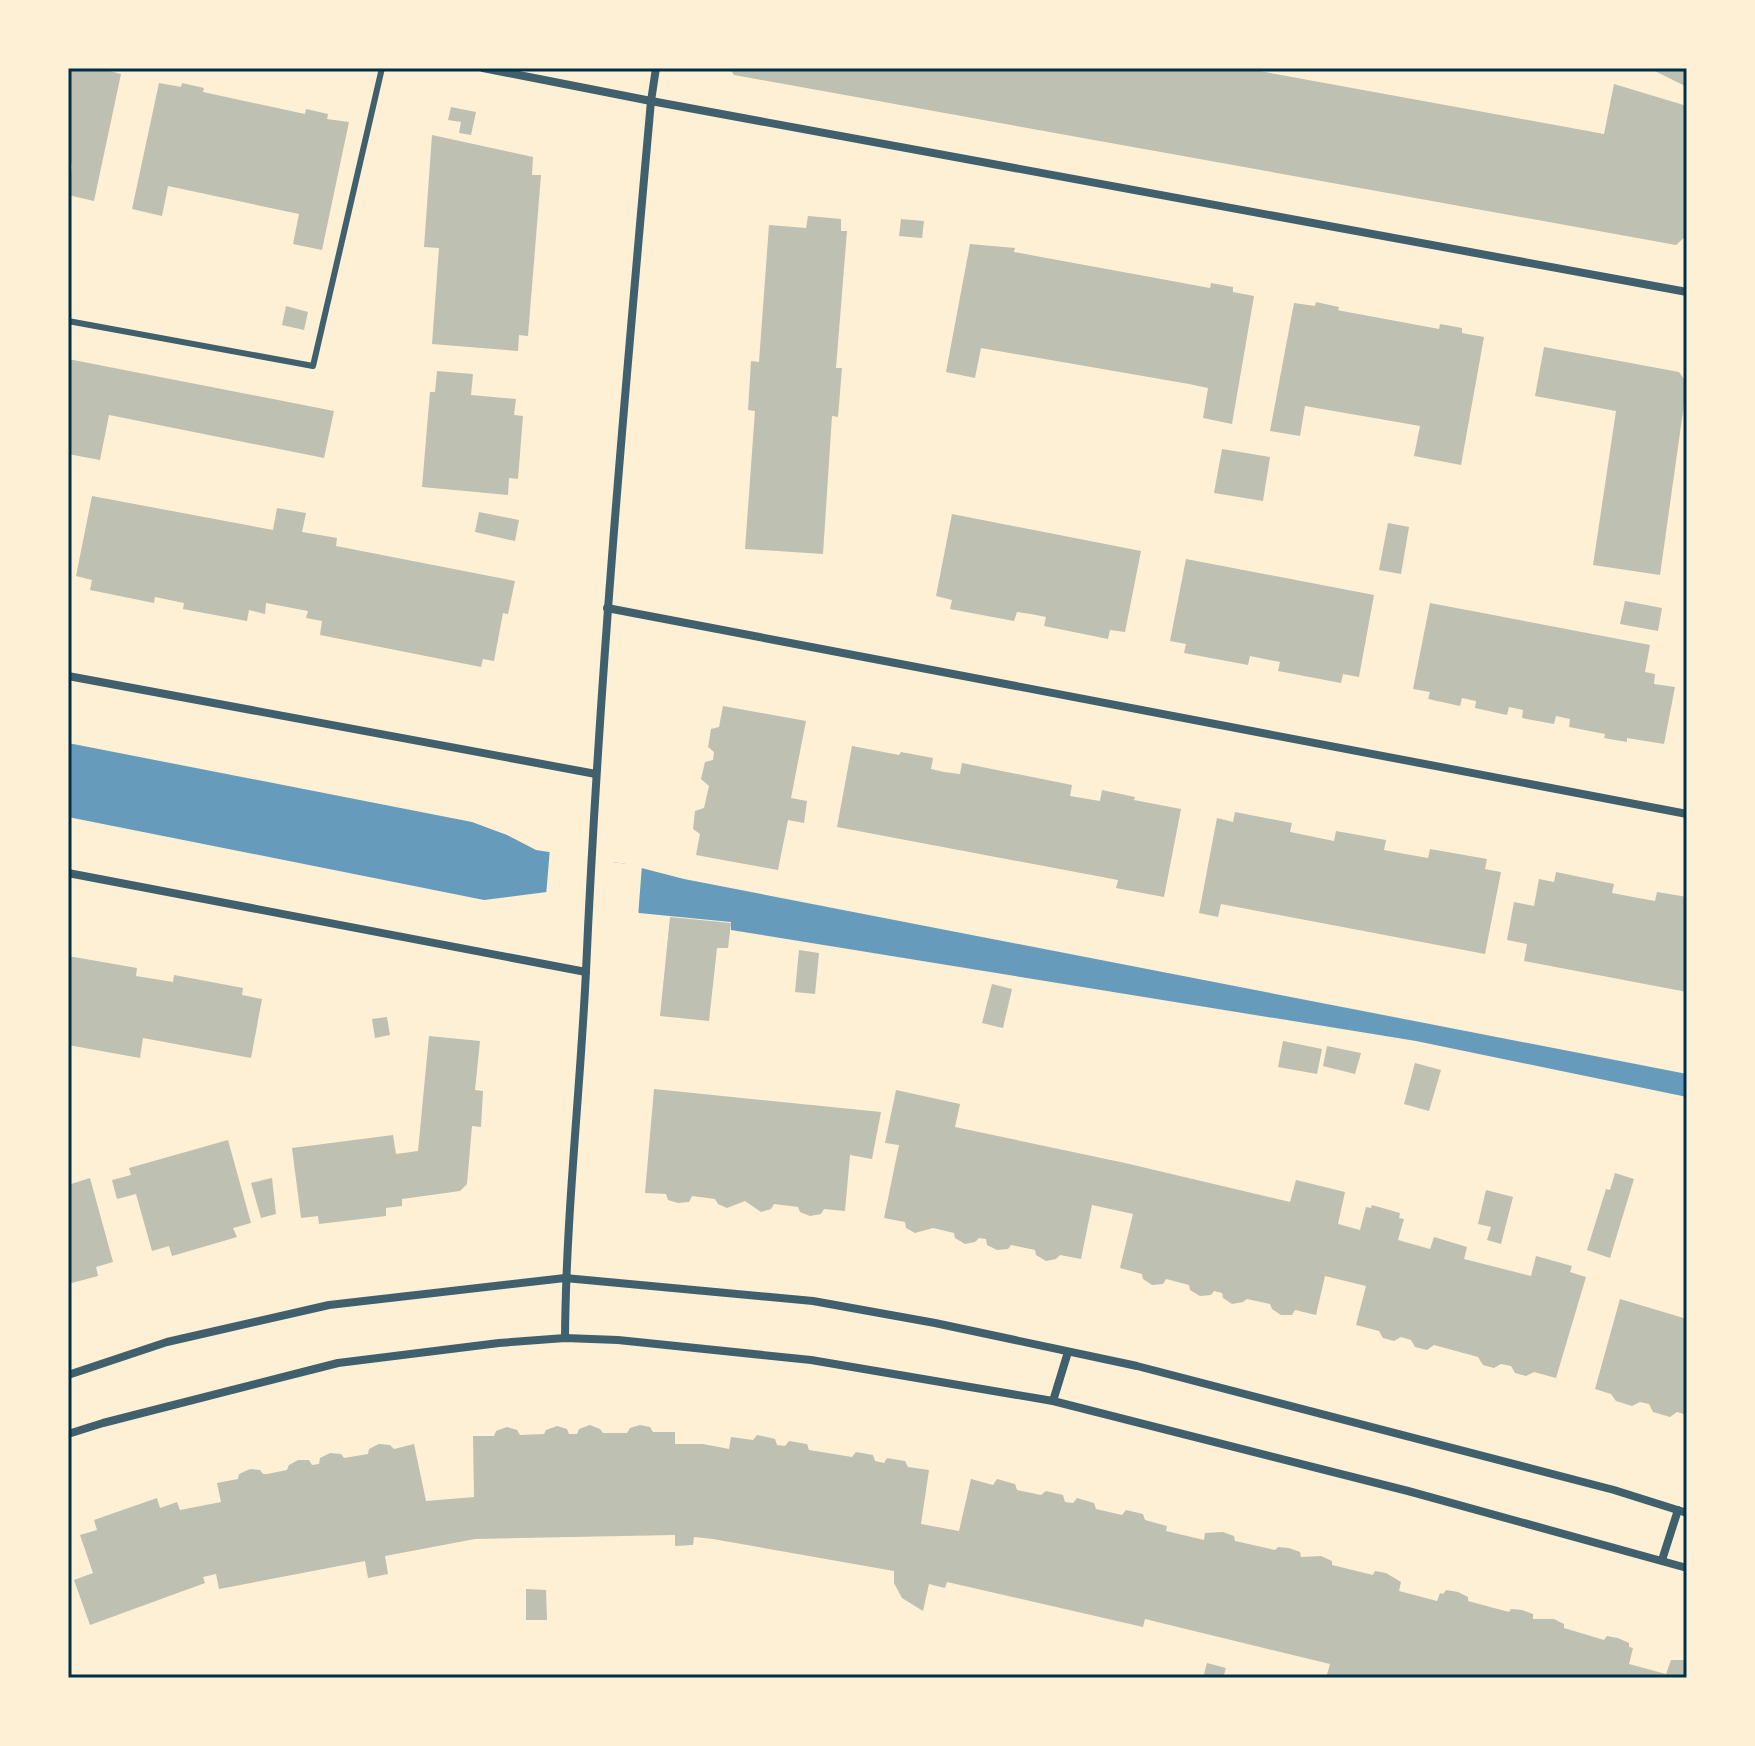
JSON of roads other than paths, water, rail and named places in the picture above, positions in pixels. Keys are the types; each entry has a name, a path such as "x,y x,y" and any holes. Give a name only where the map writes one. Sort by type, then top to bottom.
{"street":[{"path":"483,68 1687,292"},
{"path":"565,1338 565,1278 607,608 656,68"},
{"path":"607,608 1687,814"},
{"path":"68,676 596,774"},
{"path":"68,873 586,972"},
{"path":"68,1375 167,1342 329,1305 565,1278 813,1301 935,1323 1137,1366 1614,1490 1682,1512 1662,1560"},
{"path":"68,1434 338,1363 499,1343 565,1338 618,1340 811,1360 1053,1401 1408,1491 1687,1568"},
{"path":"1053,1401 1068,1352"}],"lane":[{"path":"68,321 313,366 382,68"}],"water":[{"path":"68,743 472,822 536,850 626,864 684,879 1687,1074 1687,1097 1416,1041 731,930 731,922 639,913 623,901 562,890 484,900 68,817"}]}
